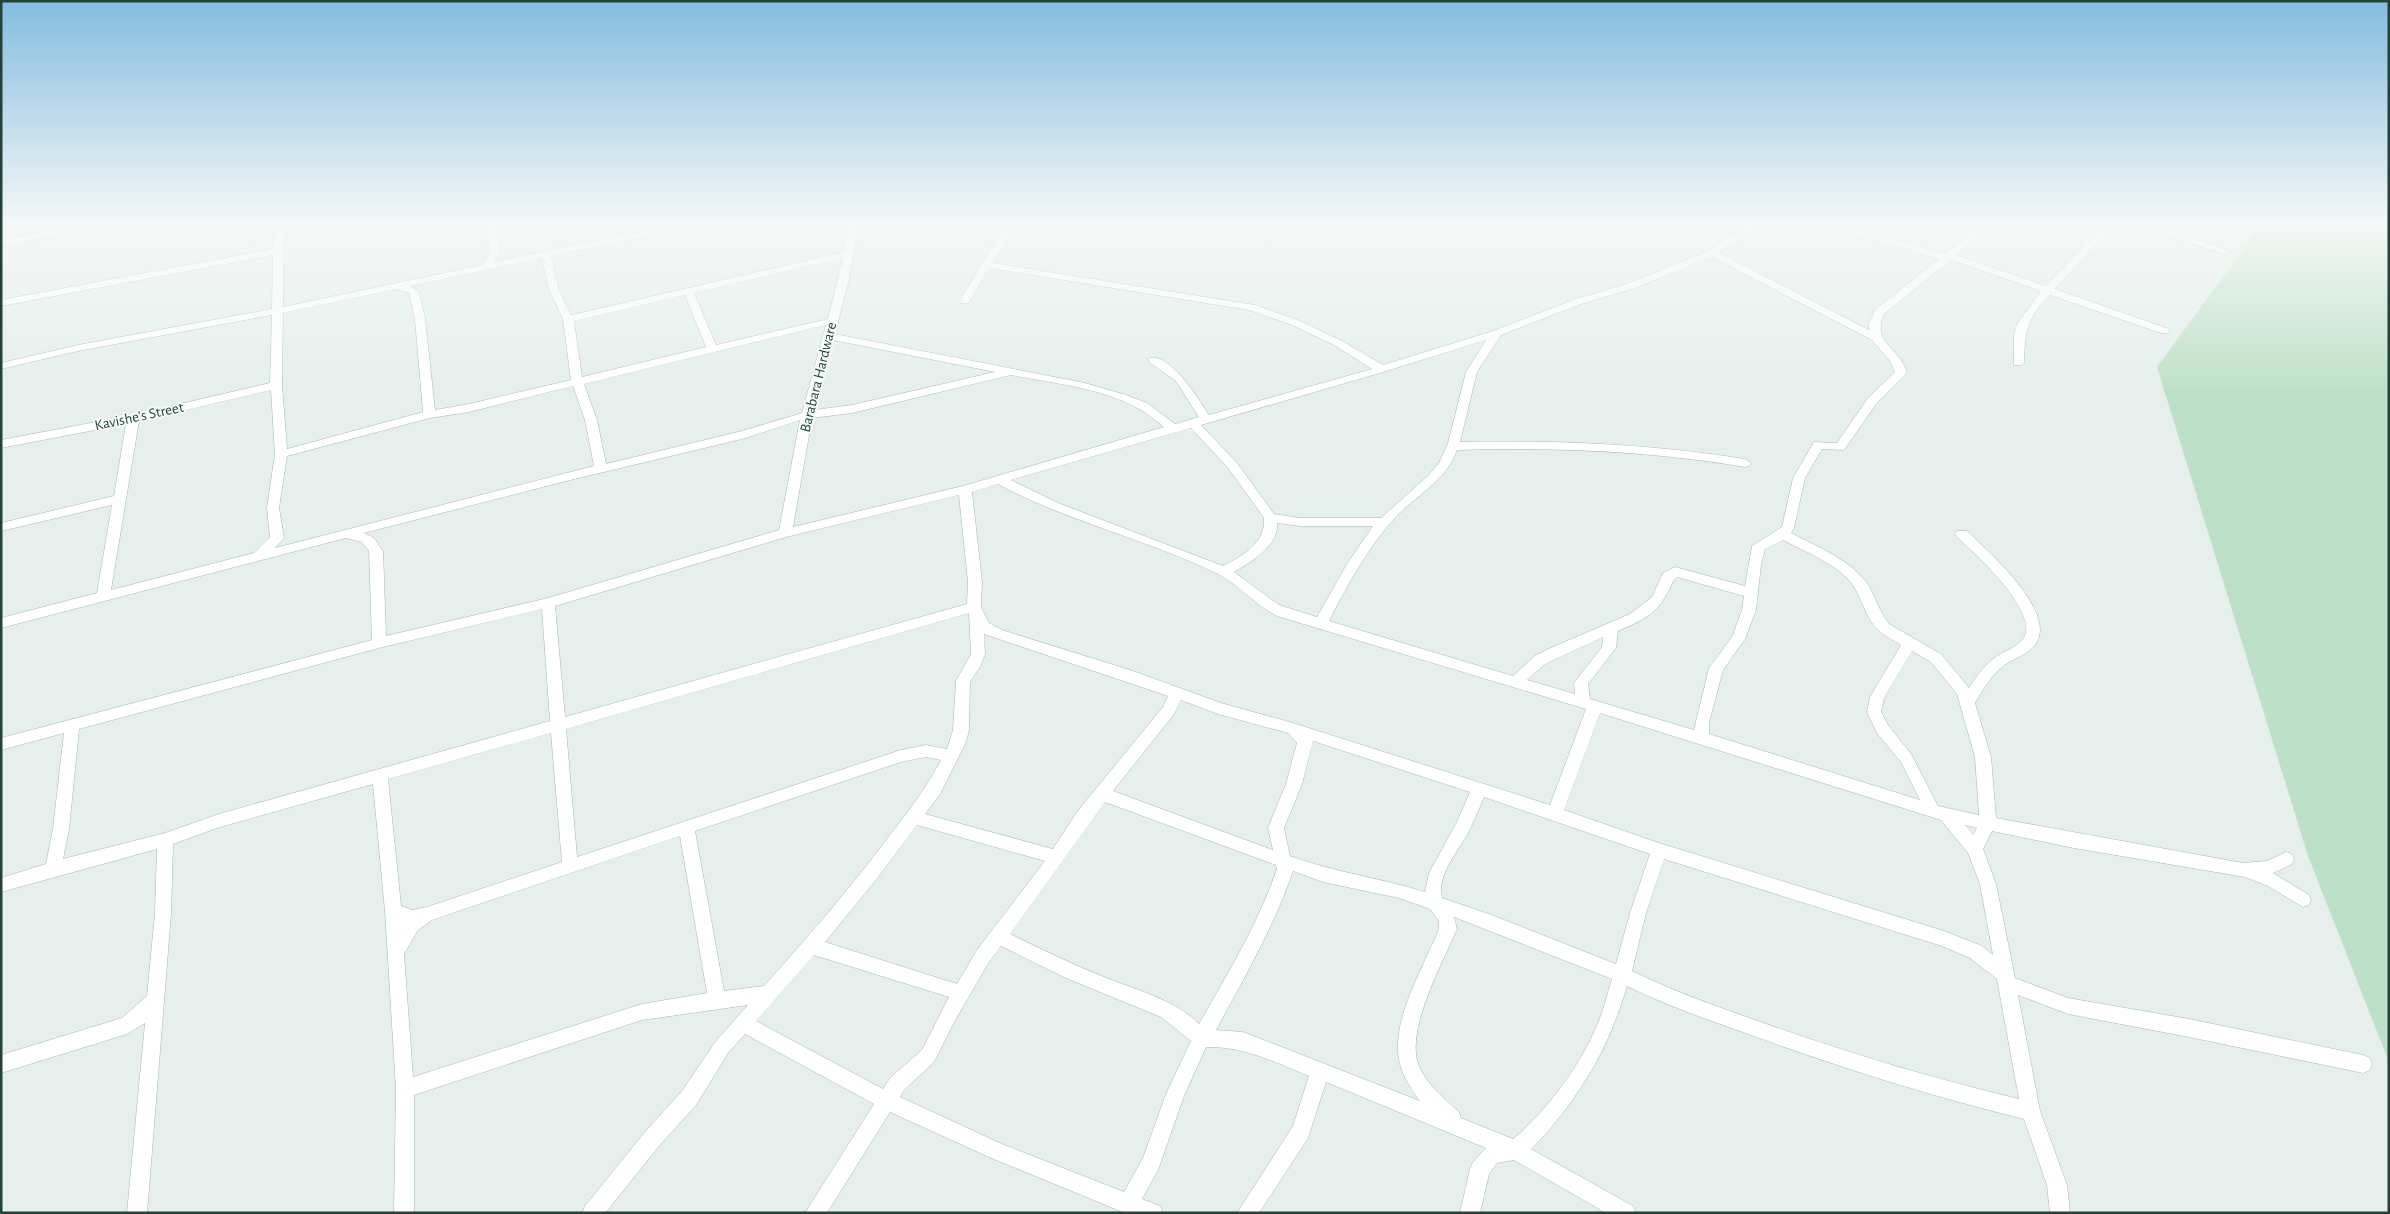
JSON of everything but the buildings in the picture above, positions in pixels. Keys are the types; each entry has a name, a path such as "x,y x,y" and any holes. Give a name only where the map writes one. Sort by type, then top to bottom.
{"street":[{"path":"1,303 136,278"},
{"path":"255,558 268,549 277,538 273,508 276,477 282,454 276,385 278,278"},
{"path":"1,366 78,348 278,311 435,278"},
{"path":"551,278 554,290 568,319 577,380 591,420 601,469"},
{"path":"568,319 745,278"},
{"name":"Barabara Hardware","path":"785,532 807,415 844,278"},
{"path":"965,301 979,278"},
{"path":"1064,278 1250,308 1296,323 1340,344 1381,369"},
{"path":"1,744 379,643 548,603 785,532 965,490 1088,452 1201,422 1381,369 1497,333 1577,302 1631,286 1651,278"},
{"path":"1701,738 1702,723 1716,668 1738,640 1749,610 1754,564 1759,546 1783,534 1792,514 1799,478 1815,448 1820,444 1840,447 1872,401 1901,373 1899,365 1876,338 1759,278"},
{"path":"1876,338 1873,328 1879,312 1922,278"},
{"path":"2013,278 2165,331"},
{"path":"2018,362 2018,341 2022,324 2059,278"},
{"path":"414,291 429,279"},
{"path":"396,286 414,291"},
{"path":"414,291 420,319 422,366 427,383 429,414"},
{"path":"688,291 703,323 712,349"},
{"path":"282,454 429,414 468,408 577,380 819,323 830,330 1012,371 1081,384 1122,397 1142,406 1174,429"},
{"path":"1320,624 1345,578 1384,522 1395,510 1428,485 1445,463 1462,411 1468,379 1479,358 1497,333"},
{"path":"1153,360 1180,379 1201,422 1270,518 1272,524 1270,532 1256,552 1223,572"},
{"path":"1,623 601,469 746,434 776,422 807,415 852,409 1012,371"},
{"name":"Kavishe’s Street","path":"1,444 133,419 276,385"},
{"path":"103,597 133,419"},
{"path":"1452,446 1622,448 1683,453 1745,463"},
{"path":"1000,480 1035,498 1223,572 1272,608 1320,624 1701,738 1939,812 1988,824 2244,870 2274,881 2303,900"},
{"path":"592,1213 652,1139 689,1098 710,1063 811,946 934,789 961,730 963,681 974,666 978,654 975,582 965,490"},
{"path":"1,527 120,499"},
{"path":"1270,518 1300,522 1384,522"},
{"path":"379,643 377,542 386,531 399,521"},
{"path":"348,534 366,537 371,541 376,551"},
{"path":"1783,534 1836,563 1851,574 1863,588 1877,619 1884,628 1936,658 1958,684 1968,701 1982,757 1988,824 1979,838 1976,849"},
{"path":"1962,534 2017,592 2032,621 2034,631 2032,639 2024,647 1999,661 1988,672 1968,701"},
{"path":"277,538 301,546"},
{"path":"1515,683 1528,669 1573,642 1611,629 1635,618 1658,600 1668,576 1675,572 1752,593"},
{"path":"548,603 570,865"},
{"path":"975,612 984,627 997,634 1177,692 1218,708 1293,729 1555,813 1659,850 1967,947 1984,958 2005,978 2068,1006 2189,1028 2363,1064"},
{"path":"1,885 53,869 165,840 219,820 380,777 557,725 975,612"},
{"path":"1555,813 1589,704 1581,683 1608,648 1611,629"},
{"path":"1910,642 1877,697 1874,712 1882,729 1913,770 1939,812 1976,849 1988,884 1996,936 2031,1111 2057,1185 2060,1213"},
{"path":"815,1213 887,1099 904,1076 928,1056 983,956 1057,856 1083,817 1169,710 1177,692"},
{"path":"53,869 61,829 72,725"},
{"path":"1128,1204 1151,1163 1175,1094 1201,1039 1257,937 1274,901 1285,869 1276,828 1294,784 1305,741 1293,729"},
{"path":"393,911 412,918 427,914 686,826 901,756 932,750 950,757"},
{"path":"380,777 393,911 405,1089 404,1213"},
{"path":"1460,1126 1437,1105 1419,1084 1409,1064 1408,1045 1415,1006 1448,929 1447,918 1434,903 1433,889 1435,879 1460,832 1479,789"},
{"path":"1102,794 1323,875 1398,891 1516,931 1663,994 1826,1054 1951,1092 2031,1111"},
{"path":"913,817 1057,856"},
{"path":"686,826 717,1000"},
{"path":"137,1213 163,914 165,840"},
{"path":"1470,1213 1480,1168 1492,1155 1515,1150 1534,1133 1579,1077 1606,1026 1638,913 1659,850"},
{"path":"2244,870 2269,868 2286,859"},
{"path":"395,953 412,926 427,914"},
{"path":"998,936 1074,973 1157,1006 1180,1018 1201,1039 1222,1038 1243,1041 1460,1126 1515,1150 1626,1213"},
{"path":"1967,947 1986,943 1996,936"},
{"path":"811,946 961,993"},
{"path":"405,1089 627,1016 717,1000 769,994"},
{"path":"1,1064 127,1024 141,1015 155,1000"},
{"path":"744,1024 815,1064 931,1122 1050,1175 1152,1213"},
{"path":"1247,1213 1301,1131 1320,1071"}],"green space":[{"path":"2222,278 2389,278 2389,1062 2308,856 2157,367"}]}
